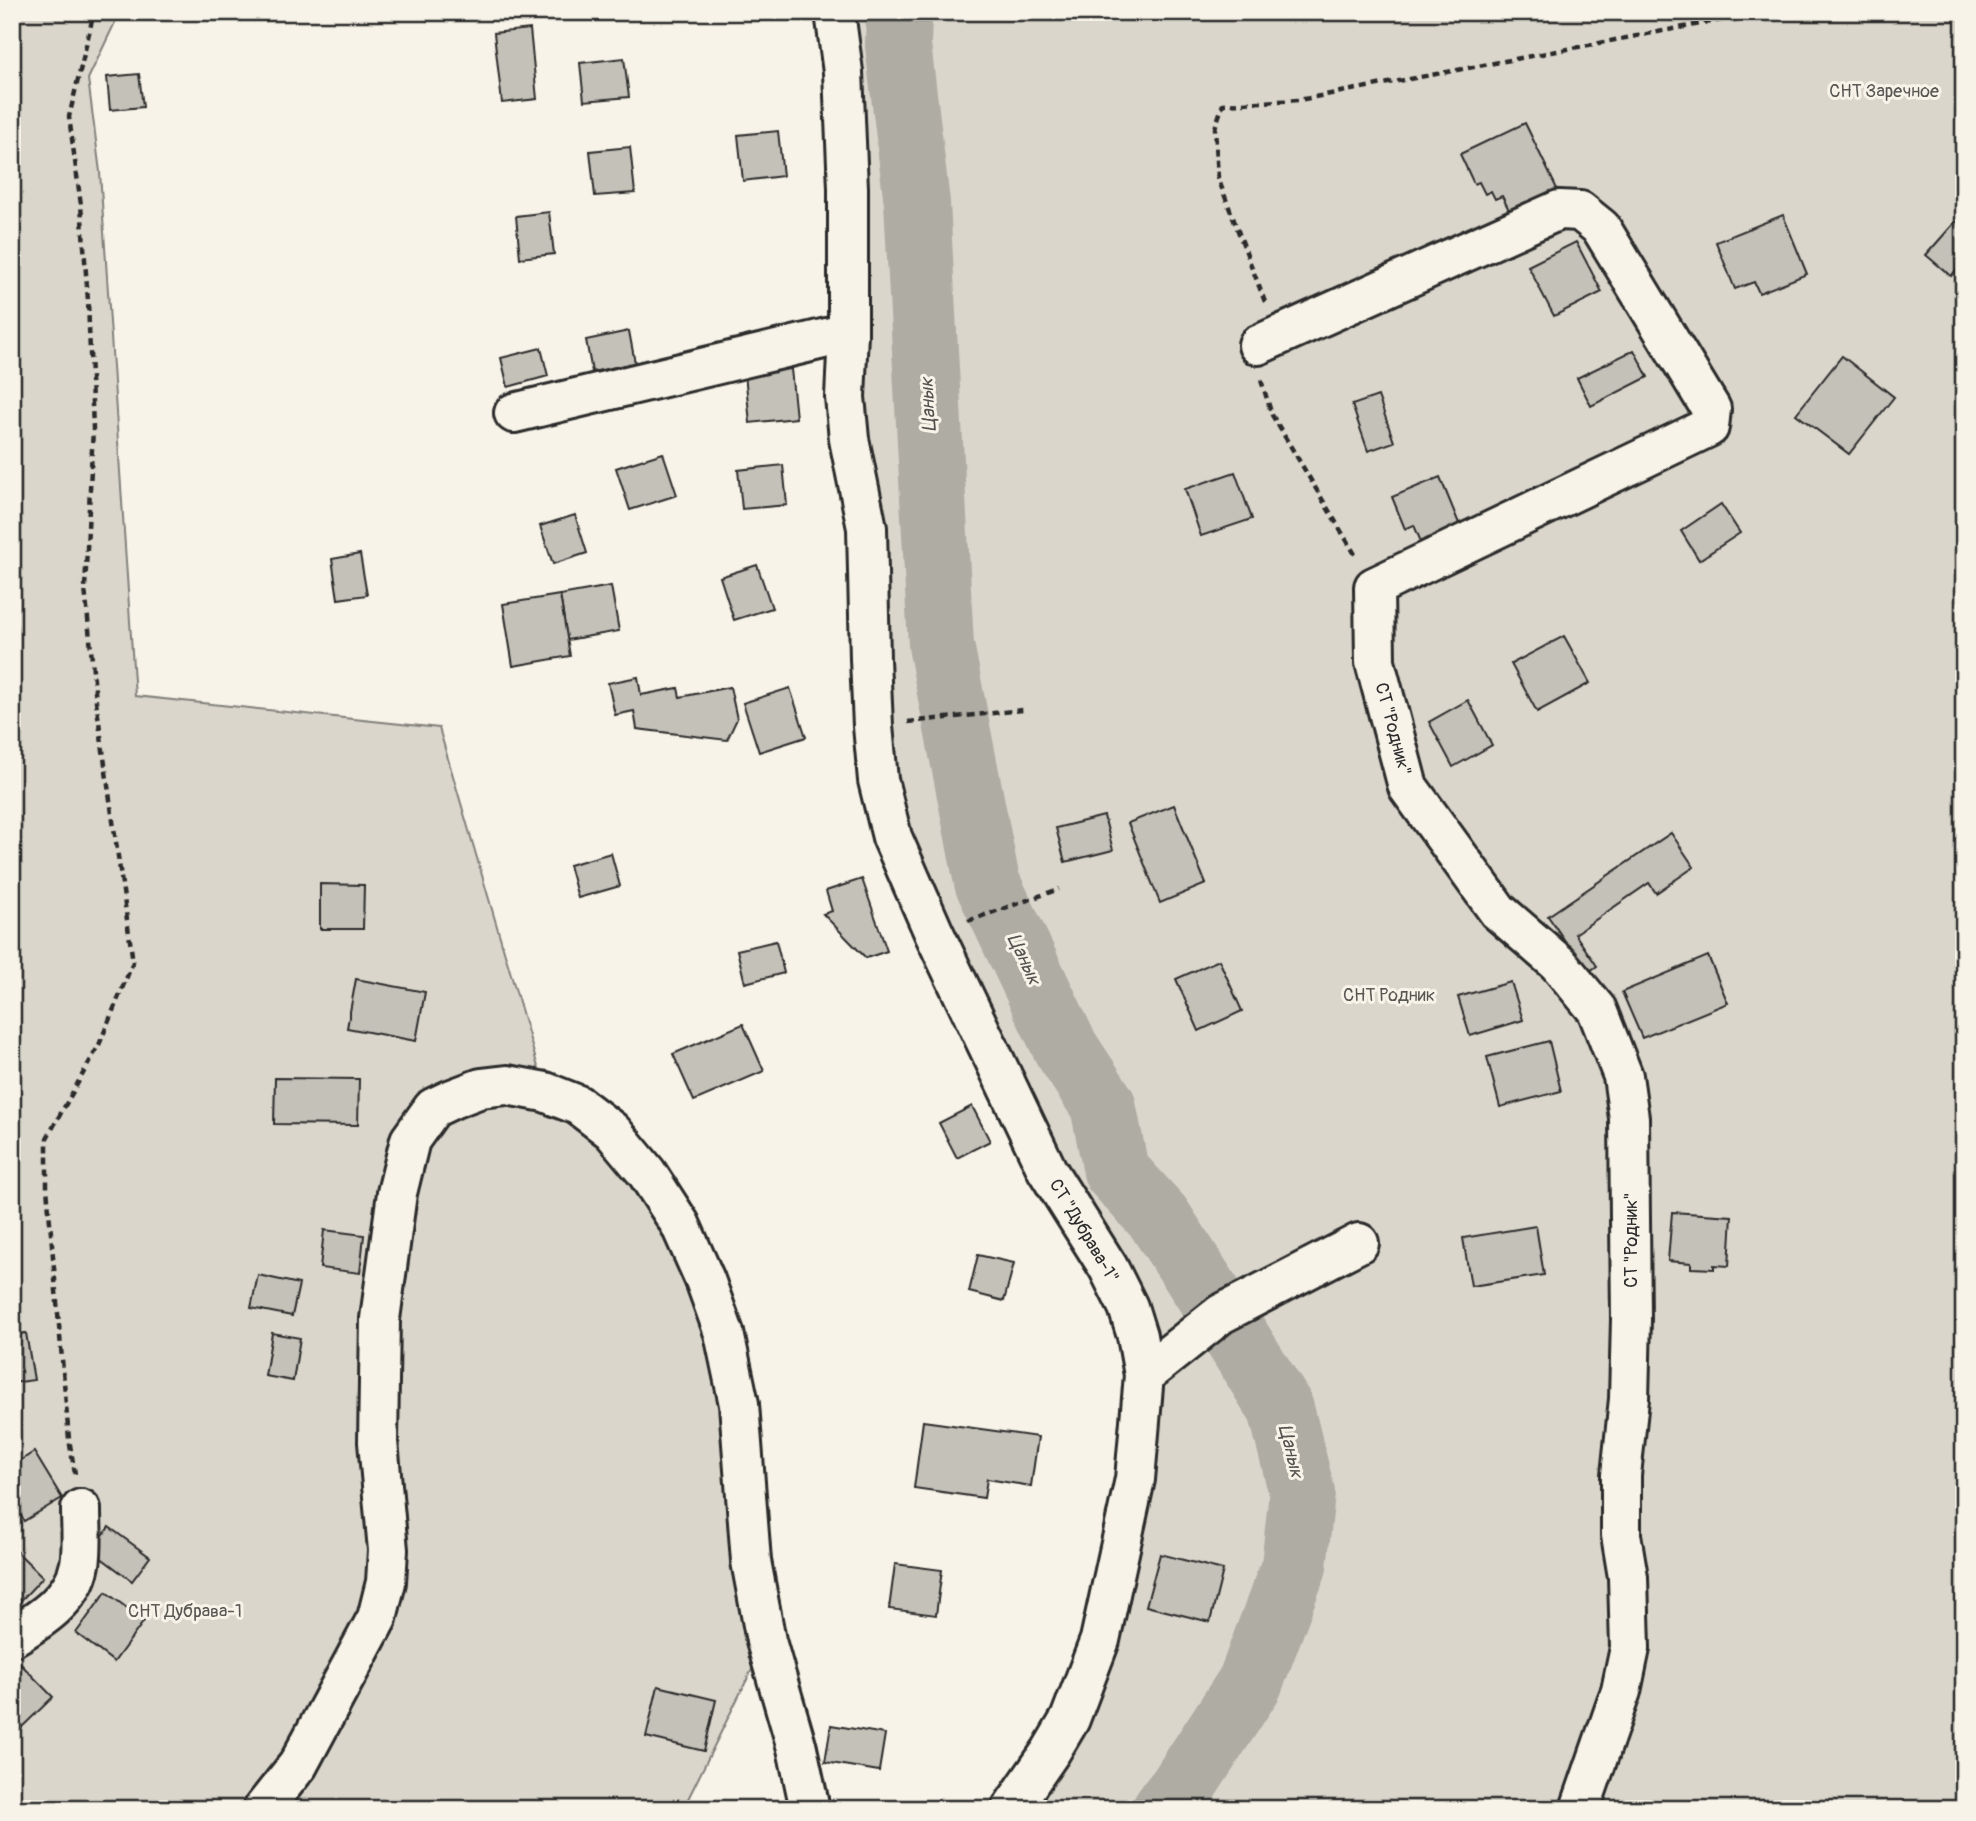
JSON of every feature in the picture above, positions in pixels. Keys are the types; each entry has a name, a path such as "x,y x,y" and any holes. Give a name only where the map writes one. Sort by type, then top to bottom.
{"street":[{"name":"СТ \"Дубрава-1\"","path":"835,12 843,72 847,175 848,332 845,397 849,439 867,528 870,659 878,780 892,837 934,933 1047,1170 1108,1267 1128,1307 1137,1336 1144,1375 1135,1479 1100,1640 1070,1719 1011,1809"},
{"path":"1258,345 1559,210 1580,211 1601,228 1711,409 1709,427 1374,587"},
{"path":"514,413 848,332"},
{"name":"СТ \"Родник\"","path":"1374,587 1375,662 1408,787 1499,911 1559,962 1597,1010 1623,1076 1629,1118 1631,1319 1629,1399 1621,1475 1621,1535 1628,1577 1630,1648 1621,1691 1580,1809"},
{"path":"263,1809 298,1765 377,1618 386,1582 388,1550 378,1442 380,1319 397,1193 410,1140 433,1108 481,1088 507,1085 545,1092 578,1105 612,1131 647,1173 680,1224 705,1280 724,1333 739,1404 751,1561 766,1641 797,1748 810,1809"},
{"path":"1144,1375 1221,1314 1359,1243"},
{"path":"12,1637 45,1617 72,1584 80,1564 81,1509"}],"path":[{"path":"81,1509 68,1426 47,1188 47,1138 99,1045 133,962 96,701 85,588 93,429 81,205 69,117 94,12"},
{"path":"1374,587 1272,415 1255,360 1265,302 1218,177 1215,128 1223,104 1299,100 1763,12"},
{"path":"873,726 1023,710"},
{"path":"934,933 1059,889"}],"green space":[{"name":"СНТ Дубрава-1","path":"12,12 120,12 88,79 100,172 135,696 439,728 545,1091 578,1105 705,1280 766,1641 683,1809 12,1809"},
{"name":"СНТ Родник","path":"835,12 1964,12 1964,1809 1011,1809 1070,1719 1144,1375 892,837"}],"building":[{"path":"530,29 537,99 502,103 494,33"},
{"path":"624,58 629,97 584,101 580,63"},
{"path":"139,74 143,107 110,110 107,77"},
{"path":"1525,123 1558,191 1511,214 1502,196 1495,199 1491,191 1485,194 1479,182 1474,184 1460,154"},
{"path":"778,131 783,176 743,181 738,135"},
{"path":"630,147 635,193 595,196 590,151"},
{"path":"549,212 554,254 520,258 516,216"},
{"path":"1783,215 1807,274 1759,293 1754,282 1735,289 1716,242"},
{"path":"1956,221 1964,228 1964,262 1951,276 1926,255"},
{"path":"1576,242 1602,292 1554,316 1528,266"},
{"path":"629,331 635,363 592,372 586,340"},
{"path":"541,348 548,376 508,387 501,358"},
{"path":"1634,350 1648,377 1591,406 1577,378"},
{"path":"1842,356 1894,397 1849,454 1796,414"},
{"path":"791,369 796,418 750,423 745,374"},
{"path":"1378,396 1394,442 1368,451 1352,405"},
{"path":"663,453 677,495 630,510 616,468"},
{"path":"783,465 787,505 742,509 738,470"},
{"path":"1235,472 1252,519 1201,536 1185,489"},
{"path":"1440,477 1460,526 1421,542 1414,525 1405,529 1392,497"},
{"path":"1721,504 1740,533 1699,560 1681,531"},
{"path":"575,515 587,553 553,564 540,526"},
{"path":"360,554 367,595 338,599 332,559"},
{"path":"757,565 772,608 734,620 720,577"},
{"path":"611,586 619,631 567,640 560,595"},
{"path":"560,595 570,656 513,666 503,604"},
{"path":"1564,636 1590,683 1537,712 1511,664"},
{"path":"638,677 641,695 678,688 680,697 730,687 737,719 727,740 637,729 634,711 615,715 608,683"},
{"path":"790,688 806,737 759,752 743,703"},
{"path":"1468,700 1492,745 1453,767 1429,722"},
{"path":"1174,805 1206,884 1160,903 1128,823"},
{"path":"1104,816 1113,850 1065,862 1056,828"},
{"path":"1671,833 1694,867 1656,893 1649,883 1575,934 1597,966 1587,973 1548,916"},
{"path":"611,853 620,886 578,898 569,865"},
{"path":"862,879 887,951 866,958 823,914 832,911 826,891"},
{"path":"320,884 364,885 363,929 320,929"},
{"path":"776,941 784,973 745,983 737,950"},
{"path":"1708,956 1728,1003 1642,1038 1622,992"},
{"path":"1219,960 1242,1011 1199,1031 1176,979"},
{"path":"356,979 425,992 416,1041 347,1028"},
{"path":"1511,982 1523,1020 1470,1036 1458,997"},
{"path":"743,1024 764,1071 694,1101 673,1054"},
{"path":"1549,1041 1561,1091 1500,1107 1487,1057"},
{"path":"275,1078 359,1079 358,1125 274,1124"},
{"path":"972,1106 990,1141 957,1158 939,1123"},
{"path":"1672,1212 1732,1216 1729,1266 1714,1265 1714,1269 1691,1268 1691,1263 1668,1261"},
{"path":"1536,1226 1544,1275 1471,1286 1463,1238"},
{"path":"324,1230 364,1235 360,1273 320,1268"},
{"path":"978,1255 1014,1263 1004,1301 969,1292"},
{"path":"258,1275 299,1284 292,1316 251,1308"},
{"path":"26,1333 34,1380 12,1383 12,1335"},
{"path":"272,1333 300,1338 293,1381 265,1376"},
{"path":"923,1421 1038,1437 1031,1486 987,1479 984,1498 914,1488"},
{"path":"34,1452 62,1498 24,1521 12,1501 12,1466"},
{"path":"109,1527 150,1557 132,1581 92,1551"},
{"path":"12,1547 43,1577 12,1610"},
{"path":"1160,1554 1223,1570 1210,1622 1146,1606"},
{"path":"895,1564 942,1570 936,1615 889,1609"},
{"path":"106,1592 144,1621 114,1662 76,1633"},
{"path":"12,1655 53,1697 19,1730 12,1724"},
{"path":"658,1686 716,1700 704,1751 646,1737"},
{"path":"831,1725 885,1734 879,1771 825,1762"}],"waterway":[{"name":"Цанык","path":"899,12 898,45 917,203 941,645 987,882 1065,1047 1103,1105 1116,1171 1159,1218 1281,1409 1302,1493 1294,1566 1250,1683 1165,1809"}],"park label":[{"name":"СНТ Заречное","path":"1884,91"}]}
